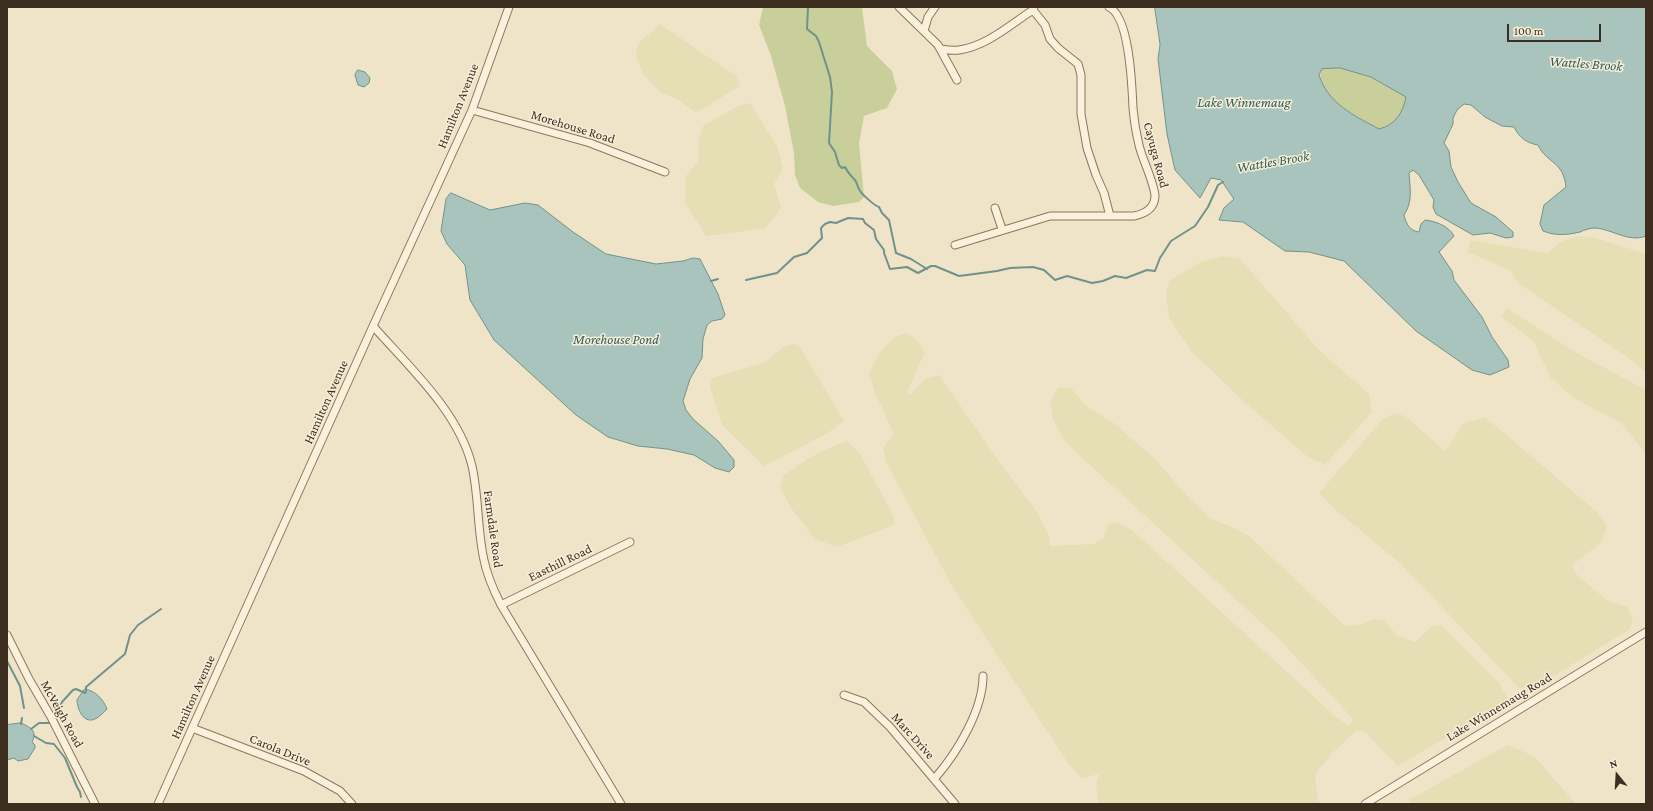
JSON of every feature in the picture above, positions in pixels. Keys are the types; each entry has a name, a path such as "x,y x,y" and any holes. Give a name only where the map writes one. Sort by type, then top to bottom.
{"street":[{"name":"Hamilton Avenue","path":"158,804 472,110 509,7"},
{"path":"899,7 941,49 957,80"},
{"path":"924,31 928,17 935,7"},
{"name":"Cayuga Road","path":"955,245 1002,229 1050,216 1134,216 1144,214 1152,206 1155,198 1153,188 1139,144 1134,120 1128,47 1119,18 1113,9 1109,7"},
{"path":"941,49 958,51 973,47 993,36 1034,8 1045,25 1050,39 1058,48 1078,64 1081,75 1081,114 1087,148 1104,193 1110,216"},
{"name":"Morehouse Road","path":"472,110 590,143 665,172"},
{"path":"995,208 1002,229"},
{"name":"Farmdale Road","path":"373,326 451,417 471,465 476,488 484,560 490,583 501,605 621,804"},
{"name":"Easthill Road","path":"501,605 630,542"},
{"name":"Lake Winnemaug Road","path":"1365,804 1646,632"},
{"name":"McVeigh Road","path":"7,636 28,679 51,717 95,804"},
{"path":"935,778 948,763 961,742 982,695 983,676"},
{"name":"Marc Drive","path":"844,695 864,702 890,727 935,778 955,804"},
{"name":"Carola Drive","path":"192,728 304,771 340,791 352,804"}],"shaded area":[{"path":"660,24 736,76 740,86 696,113 677,99 660,92 643,74 636,56 638,44"},
{"path":"750,103 777,146 783,168 774,184 781,208 765,228 706,236 685,203 685,177 698,162 699,140 703,126 736,107"},
{"path":"1580,236 1596,238 1646,254 1646,372 1627,357 1518,283 1510,270 1467,252 1471,240 1547,253 1562,241"},
{"path":"1223,256 1240,259 1319,350 1369,394 1372,412 1325,465 1308,457 1251,408 1192,352 1169,318 1166,293 1169,281 1201,262"},
{"path":"1507,308 1573,351 1646,390 1646,454 1621,423 1572,397 1550,377 1534,342 1501,316"},
{"path":"906,333 918,341 925,352 908,390 909,396 925,379 939,375 1000,463 1037,512 1049,536 1050,546 1094,544 1103,539 1108,525 1117,522 1133,531 1335,716 1349,726 1353,719 1279,639 1066,443 1052,418 1051,399 1058,388 1071,388 1085,405 1115,424 1154,458 1187,496 1211,519 1232,527 1249,536 1345,626 1359,625 1374,619 1384,621 1398,636 1415,642 1431,627 1441,625 1499,683 1508,699 1501,705 1398,766 1365,732 1357,730 1330,755 1315,775 1318,800 1321,804 1099,804 1096,784 1099,774 1081,778 1068,763 952,586 886,462 883,448 894,434 875,393 869,374 878,355 894,337"},
{"path":"793,344 800,347 844,421 828,433 764,466 722,425 710,386 712,378 764,363 784,347"},
{"path":"1395,413 1405,416 1445,451 1464,423 1485,417 1596,511 1607,527 1600,544 1572,565 1577,575 1608,601 1627,607 1633,619 1630,629 1529,691 1518,687 1401,564 1337,511 1319,493 1382,420"},
{"path":"847,441 859,452 894,517 894,525 837,547 815,539 791,508 780,487 784,475 809,458"},
{"path":"1507,745 1534,756 1576,804 1413,804 1409,800"}],"green space":[{"path":"763,7 862,7 867,46 892,71 897,89 887,108 864,116 859,143 864,197 859,202 833,206 818,202 800,188 795,175 794,153 785,106 771,56 759,25"},
{"path":"1340,68 1371,77 1406,97 1403,108 1397,118 1390,125 1379,129 1350,112 1330,97 1324,88 1321,79 1322,69"}],"water":[{"name":"Lake Winnemaug","path":"1155,7 1646,7 1646,236 1633,238 1595,228 1566,234 1552,234 1543,231 1540,224 1544,205 1566,187 1562,172 1546,156 1538,145 1523,139 1514,127 1502,126 1485,117 1471,105 1464,104 1457,110 1453,118 1453,124 1444,143 1449,151 1451,167 1471,203 1496,217 1513,232 1513,237 1506,238 1490,233 1473,235 1436,214 1433,207 1434,200 1419,175 1413,170 1409,173 1410,200 1404,215 1409,226 1413,230 1419,232 1421,224 1425,220 1441,225 1452,232 1454,236 1439,252 1452,271 1454,280 1482,317 1492,337 1508,360 1509,367 1490,375 1472,370 1416,331 1344,261 1309,252 1285,251 1243,222 1219,220 1224,208 1234,199 1221,180 1211,178 1200,198 1175,170 1167,134 1158,59 1160,45","holes":["1340,68 1371,77 1406,97 1403,108 1397,118 1390,125 1379,129 1343,108 1329,94 1319,75 1322,69"]},
{"path":"358,70 365,72 370,78 369,83 364,87 358,85 355,75"},
{"name":"Morehouse Pond","path":"451,193 490,210 525,203 538,205 573,232 606,254 656,264 683,261 693,258 700,259 718,294 725,315 722,319 712,321 707,325 703,339 702,358 690,379 683,401 686,410 693,419 718,441 734,460 734,467 729,472 715,468 694,455 667,449 638,446 608,437 576,415 494,340 470,300 465,265 447,244 441,231 446,199"},
{"path":"85,689 99,696 107,709 92,720 85,718 78,708 77,700"},
{"path":"21,723 34,732 32,742 35,745 35,748 28,759 18,761 14,758 7,760 7,725"}],"waterway":[{"path":"808,7 807,29 816,36 819,42 830,77 832,92 829,143 835,152 839,165 842,168 845,167 856,181 860,191 871,202 879,207 882,213 889,220 896,253 911,259 927,269"},
{"name":"Wattles Brook","path":"746,280 777,273 794,257 807,253 822,238 821,228 825,224 830,222 836,223 848,218 863,219 865,223 874,230 876,239 884,250 890,269 907,267 918,273 931,266 935,266 959,276 1010,268 1033,267 1044,270 1055,280 1067,276 1092,283 1103,281 1115,276 1126,278 1147,270 1155,271 1160,258 1171,241 1195,226 1208,207 1218,185 1223,182"},
{"name":"Wattles Brook","path":"711,281 718,279"},
{"path":"58,717 62,702 73,690 76,689 85,693 86,687 125,654 130,635 138,625 161,609"},
{"path":"7,661 20,686 24,708"},
{"path":"21,724 22,718"},
{"path":"31,729 39,723 49,723"},
{"path":"34,736 46,743 54,744 65,758 81,797"}]}
